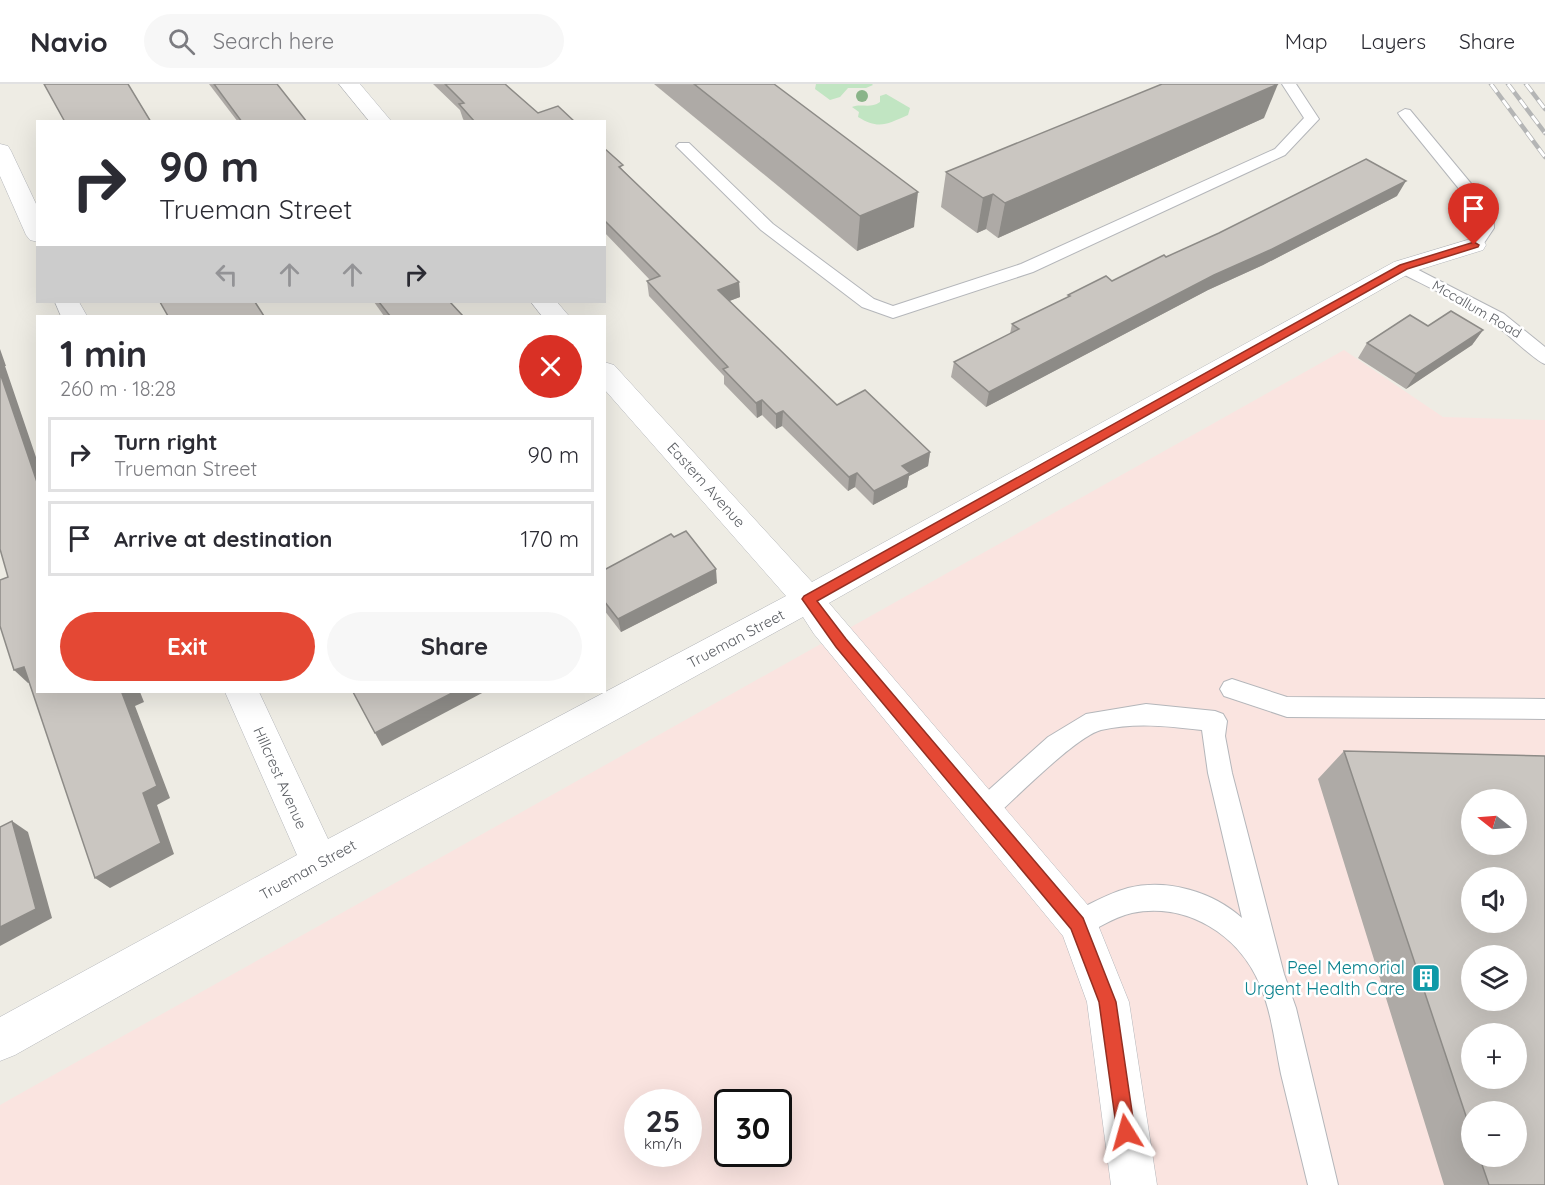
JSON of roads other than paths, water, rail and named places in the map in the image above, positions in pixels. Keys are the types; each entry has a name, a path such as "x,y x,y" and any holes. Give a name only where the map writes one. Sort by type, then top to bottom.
{"street":[{"path":"349,84 380,120"},
{"path":"0,151 36,231"},
{"name":"Trueman Street","path":"0,1040 320,863 808,599 1403,267 1474,245"},
{"path":"544,303 555,315"},
{"name":"Eastern Avenue","path":"606,373 808,599 826,625 1078,924 1108,1002 1134,1185"},
{"name":"Hillcrest Avenue","path":"242,693 320,863"}],"lane":[{"path":"684,146 767,227 868,303 893,312 1027,268 1280,152 1312,119 1291,88"},
{"path":"1405,113 1485,210 1486,228 1474,245"},
{"name":"Mccallum Road","path":"1403,267 1512,327 1534,344 1545,358"},
{"path":"1232,689 1287,707 1545,709"},
{"path":"982,812 1057,745 1094,721 1146,714 1215,721 1213,736 1220,772 1323,1185"},
{"path":"1078,924 1131,900 1174,898 1203,907 1231,924 1254,947 1270,975"}],"railway":[{"path":"1491,84 1545,157"},
{"path":"1508,84 1545,133"},
{"path":"1526,84 1545,109"}],"place":[{"name":"Peel Memorial Urgent Health Care","path":"1426,978"}]}
